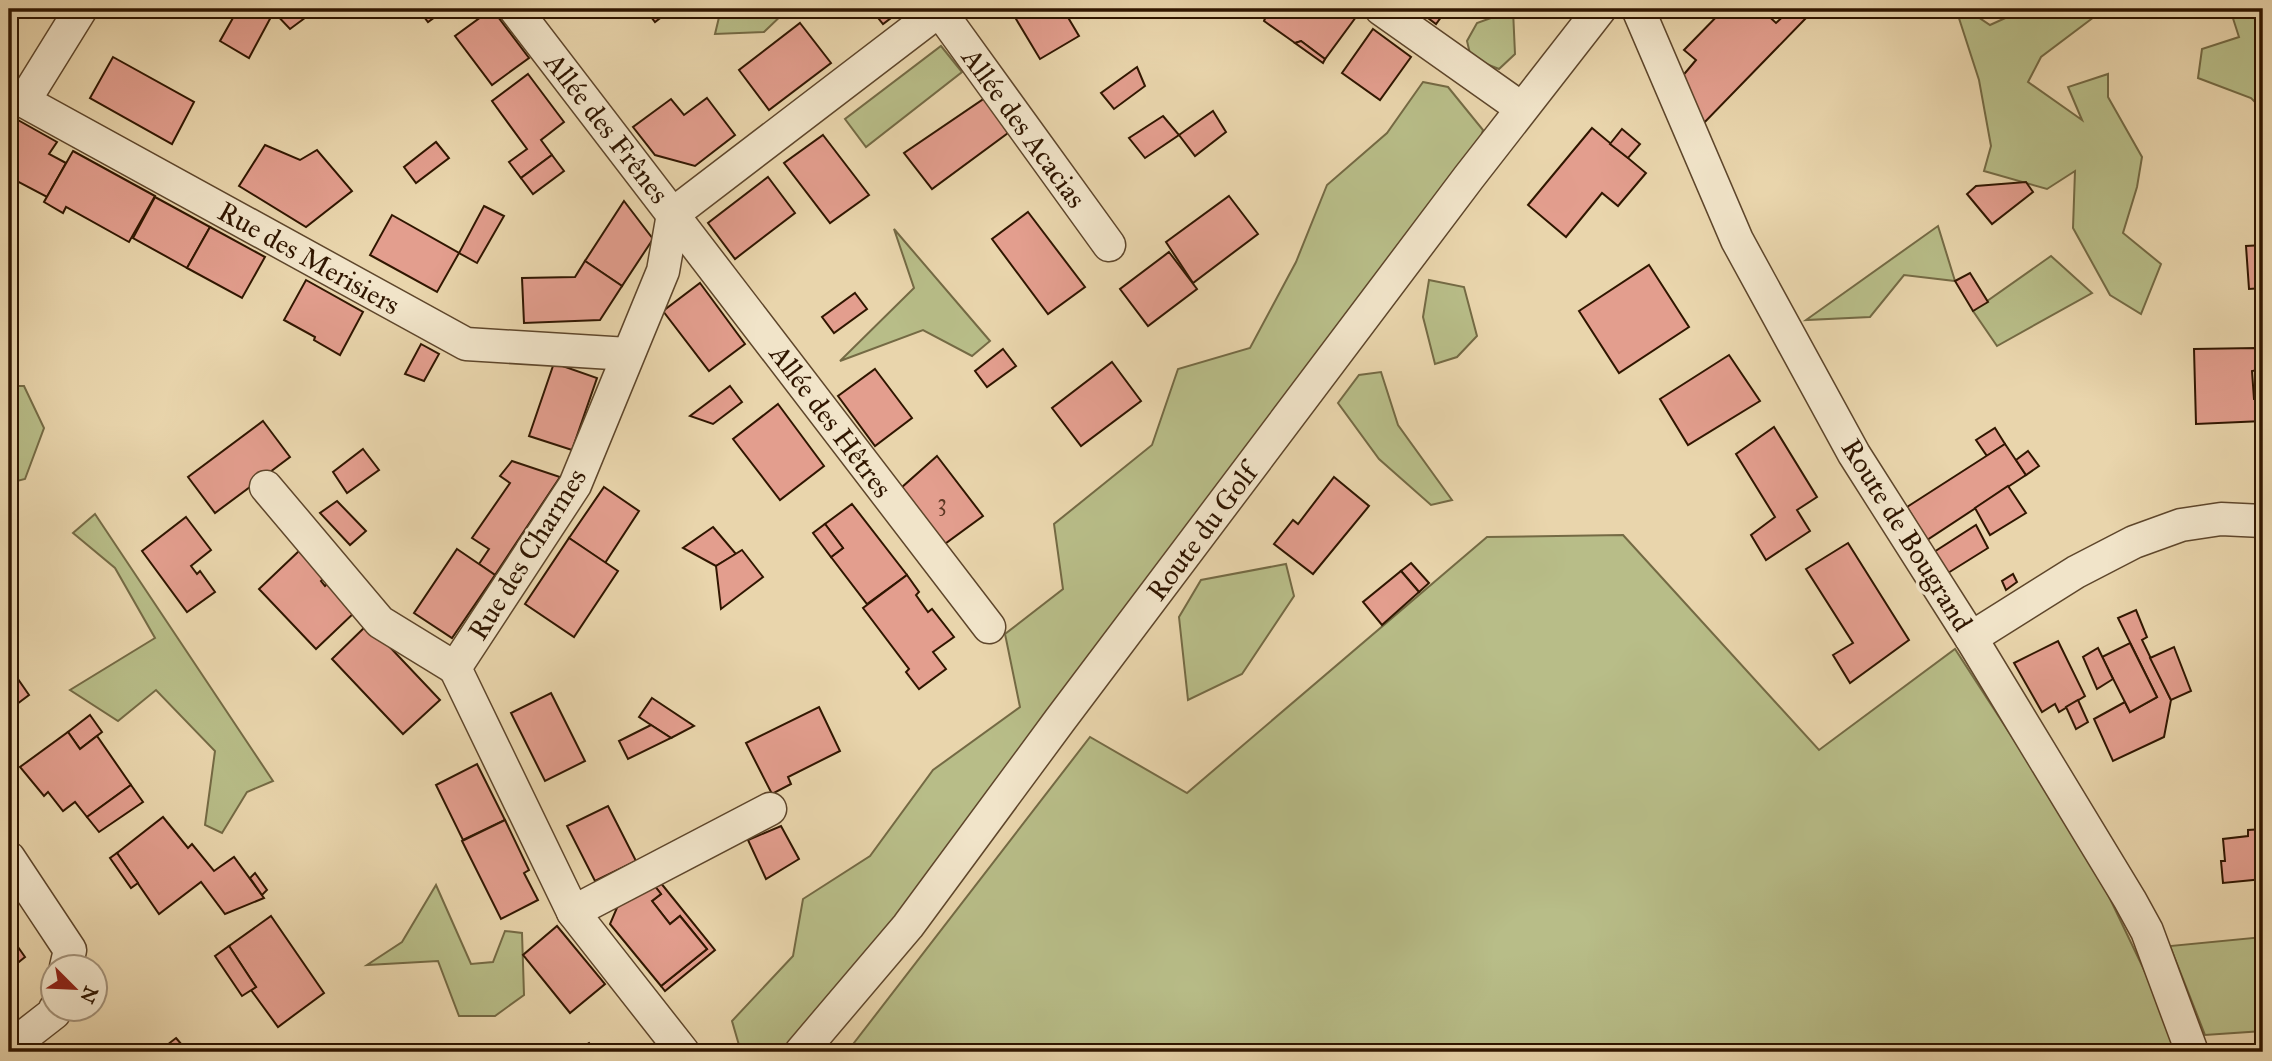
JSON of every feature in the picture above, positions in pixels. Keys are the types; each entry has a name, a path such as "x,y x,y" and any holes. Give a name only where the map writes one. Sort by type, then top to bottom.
{"street":[{"path":"16,97 81,9"},
{"name":"Allée des Frênes","path":"515,9 673,214"},
{"path":"1381,9 1521,108"},
{"name":"Route du Golf","path":"801,1052 908,926 1076,698 1521,108 1600,9"},
{"name":"Route de Bougrand","path":"1638,9 1737,240 1854,454 2097,844 2147,931 2192,1052"},
{"path":"673,214 940,10"},
{"name":"Allée des Acacias","path":"940,10 1109,245"},
{"name":"Rue des Merisiers","path":"16,97 466,345 628,354"},
{"name":"Rue des Charmes","path":"673,214 663,271 575,485 456,668 573,912 683,1052"},
{"name":"Allée des Hêtres","path":"673,214 989,627"},
{"path":"266,487 380,622 456,668"},
{"path":"1970,638 2076,572 2134,542 2181,524 2221,519 2263,521"},
{"path":"573,912 770,809"},
{"path":"9,858 70,950 69,953"},
{"path":"9,1048 41,1023"}],"green space":[{"path":"721,9 788,9 764,32 715,34"},
{"path":"1956,9 1966,9 1990,25 2025,9 2090,9 2094,17 2041,57 2028,82 2082,120 2068,87 2108,74 2108,97 2142,157 2137,187 2123,233 2161,264 2141,314 2110,295 2073,228 2075,171 2047,189 1984,171 1991,146 1979,80"},
{"path":"2230,9 2259,9 2263,25 2263,110 2251,98 2198,78 2202,49 2239,37"},
{"path":"1513,10 1515,54 1499,69 1471,58 1467,41 1477,23"},
{"path":"941,46 962,72 866,147 845,119"},
{"path":"1423,82 1448,87 1483,130 1469,177 802,1042 741,1052 732,1021 793,956 803,899 870,856 933,770 1020,707 1005,634 1063,589 1054,524 1152,445 1178,369 1250,348 1296,262 1327,185 1387,133"},
{"path":"1938,226 1955,281 1904,275 1870,317 1806,320"},
{"path":"894,229 990,341 972,356 923,330 840,361 914,288"},
{"path":"2051,256 2092,293 1997,346 1973,311"},
{"path":"1429,280 1464,287 1477,336 1457,357 1435,364 1423,317"},
{"path":"1381,372 1398,425 1452,500 1431,505 1379,459 1338,403 1359,375"},
{"path":"9,386 24,386 44,428 25,479 9,483"},
{"path":"95,514 273,781 247,792 222,833 205,825 215,751 156,690 118,721 70,690 155,638 115,568 73,533"},
{"path":"1623,535 1819,750 1955,649 2090,857 2170,1024 2177,1052 847,1052 1090,737 1187,793 1487,537"},
{"path":"1286,564 1294,596 1242,674 1188,700 1179,617 1201,580"},
{"path":"436,885 471,964 493,962 505,931 522,933 524,995 495,1016 459,1016 438,961 367,965 402,942"},
{"path":"2263,937 2263,1031 2205,1035 2170,946"}],"building":[{"path":"238,9 262,9 271,17 249,58 220,41"},
{"path":"271,9 317,9 290,29"},
{"path":"418,9 446,9 428,22"},
{"path":"492,9 529,58 492,85 455,36"},
{"path":"645,9 672,9 655,22"},
{"path":"871,9 903,9 883,24"},
{"path":"1010,9 1063,9 1079,36 1040,59"},
{"path":"1269,9 1345,9 1356,17 1325,59 1301,41 1295,43 1264,21"},
{"path":"1416,9 1447,9 1436,24"},
{"path":"1724,9 1761,9 1776,23 1791,9 1798,9 1807,17 1700,127 1680,79 1696,60 1684,50"},
{"path":"800,23 831,63 769,110 739,70"},
{"path":"1373,29 1411,57 1380,100 1342,73"},
{"path":"1301,41 1325,59 1323,63 1295,43"},
{"path":"113,57 194,102 172,144 90,98"},
{"path":"1137,67 1145,86 1114,109 1101,93"},
{"path":"528,74 564,122 541,140 552,155 521,178 509,162 527,149 492,101"},
{"path":"707,98 735,135 695,166 655,155 633,127 671,99 684,115"},
{"path":"985,98 1008,133 932,189 904,153"},
{"path":"1213,111 1226,132 1195,156 1179,135"},
{"path":"9,115 57,142 49,154 66,163 47,197 9,177"},
{"path":"1163,116 1179,135 1145,158 1129,138"},
{"path":"1592,128 1646,173 1618,206 1602,193 1566,237 1528,205"},
{"path":"1622,129 1640,144 1628,158 1610,144"},
{"path":"823,135 869,195 830,223 784,163"},
{"path":"436,142 449,158 416,183 404,167"},
{"path":"265,145 300,160 317,150 352,191 306,227 239,186"},
{"path":"73,151 155,196 129,242 66,207 63,213 44,202"},
{"path":"552,155 564,171 533,194 521,178"},
{"path":"768,177 795,213 735,259 708,223"},
{"path":"2026,182 2033,192 1992,224 1967,194 1976,186"},
{"path":"1229,196 1258,234 1193,283 1166,242"},
{"path":"155,197 210,227 187,268 133,238"},
{"path":"624,201 653,239 622,286 585,261"},
{"path":"484,206 504,216 477,263 459,253"},
{"path":"1028,212 1085,287 1048,314 992,239"},
{"path":"392,215 459,253 437,292 370,255"},
{"path":"210,227 265,257 242,298 187,268"},
{"path":"2263,245 2263,288 2249,289 2246,246"},
{"path":"1169,252 1197,289 1148,326 1120,289"},
{"path":"585,261 622,286 600,320 524,323 522,278 575,277"},
{"path":"1649,265 1689,327 1619,373 1579,311"},
{"path":"1970,273 1988,302 1973,311 1955,281"},
{"path":"306,280 363,312 340,355 284,320"},
{"path":"700,283 745,344 709,371 663,311"},
{"path":"855,293 867,309 834,333 822,317"},
{"path":"421,344 439,354 424,381 405,374"},
{"path":"2256,348 2258,370 2252,371 2254,399 2263,398 2263,421 2196,424 2194,349"},
{"path":"1003,349 1016,366 987,387 975,371"},
{"path":"1729,355 1760,401 1688,445 1660,399"},
{"path":"1112,362 1141,401 1081,446 1052,408"},
{"path":"554,363 597,378 572,450 529,436"},
{"path":"875,369 912,418 875,446 838,396"},
{"path":"730,386 742,402 713,424 690,416"},
{"path":"778,404 824,466 780,500 733,439"},
{"path":"263,421 290,457 215,513 188,477"},
{"path":"1774,427 1817,497 1797,510 1810,531 1766,560 1751,535 1775,517 1736,454"},
{"path":"1995,428 2005,444 1987,456 1976,440"},
{"path":"2005,444 2026,475 1927,540 1907,507"},
{"path":"363,449 379,470 347,493 333,472"},
{"path":"2028,451 2039,466 2026,475 2016,460"},
{"path":"937,456 983,516 942,546 901,488"},
{"path":"512,461 560,477 495,575 479,564 489,549 472,538 510,483 500,476"},
{"path":"1334,477 1369,506 1313,574 1274,544 1293,520 1298,524"},
{"path":"2008,486 2026,513 1990,535 1975,508"},
{"path":"604,487 639,511 605,563 569,538"},
{"path":"337,501 366,531 350,545 320,513"},
{"path":"852,504 907,575 867,604 831,557 843,548 825,524"},
{"path":"186,517 211,550 191,566 197,574 200,571 215,592 187,612 142,551"},
{"path":"825,524 843,548 831,557 813,533"},
{"path":"1976,525 1988,548 1948,573 1934,552"},
{"path":"713,527 736,554 716,566 683,548"},
{"path":"569,538 618,571 574,637 525,604"},
{"path":"1848,543 1909,640 1850,683 1833,655 1853,643 1806,569"},
{"path":"457,549 495,575 452,638 414,613"},
{"path":"742,550 763,577 721,609 716,566"},
{"path":"299,551 324,578 321,581 325,586 329,582 356,611 316,649 259,589"},
{"path":"1411,563 1429,583 1419,592 1401,571"},
{"path":"1401,571 1419,592 1382,625 1363,602"},
{"path":"2013,574 2017,582 2006,590 2002,581"},
{"path":"907,575 928,612 932,609 954,637 933,652 946,669 919,689 906,672 909,669 863,608"},
{"path":"2136,610 2147,637 2142,640 2171,700 2164,737 2113,761 2094,719 2125,702 2130,712 2157,697 2118,618"},
{"path":"368,624 440,700 403,734 332,659"},
{"path":"2058,641 2085,696 2059,712 2055,704 2042,712 2014,663"},
{"path":"2130,643 2157,697 2130,712 2102,657"},
{"path":"2174,647 2191,691 2171,700 2150,658"},
{"path":"2098,648 2113,679 2097,689 2083,657"},
{"path":"9,666 29,695 9,710"},
{"path":"551,693 585,761 545,781 511,713"},
{"path":"652,698 694,726 671,738 639,717"},
{"path":"2078,700 2088,722 2076,729 2066,707"},
{"path":"819,707 840,751 788,777 791,784 772,794 746,743"},
{"path":"90,715 102,732 80,749 68,732"},
{"path":"651,725 671,738 628,759 619,741"},
{"path":"68,732 80,749 97,736 131,785 87,817 75,802 63,811 48,792 44,796 20,767"},
{"path":"477,764 505,820 463,840 436,785"},
{"path":"131,785 143,802 99,832 87,817"},
{"path":"608,806 636,861 595,881 567,826"},
{"path":"163,817 188,848 192,844 214,871 234,857 264,898 225,914 201,882 159,914 117,853"},
{"path":"505,820 529,870 524,873 538,900 501,919 462,841"},
{"path":"781,826 799,859 766,879 748,840"},
{"path":"2263,829 2263,879 2223,883 2223,839 2248,836 2248,830"},
{"path":"117,853 138,883 131,888 110,858"},
{"path":"255,873 267,890 262,895 250,878"},
{"path":"660,882 715,950 665,991 661,986 707,949 680,916 670,924 652,901 661,894 654,885"},
{"path":"654,885 661,894 652,901 670,924 680,916 707,949 661,986 610,924 619,903"},
{"path":"271,916 324,993 278,1027 251,990 256,987 229,946"},
{"path":"557,926 605,984 570,1013 523,955"},
{"path":"11,937 25,957 9,970 9,939"},
{"path":"229,946 256,987 242,996 215,956"},
{"path":"176,1038 188,1052 158,1052"},
{"path":"589,1043 595,1052 574,1052"}]}
